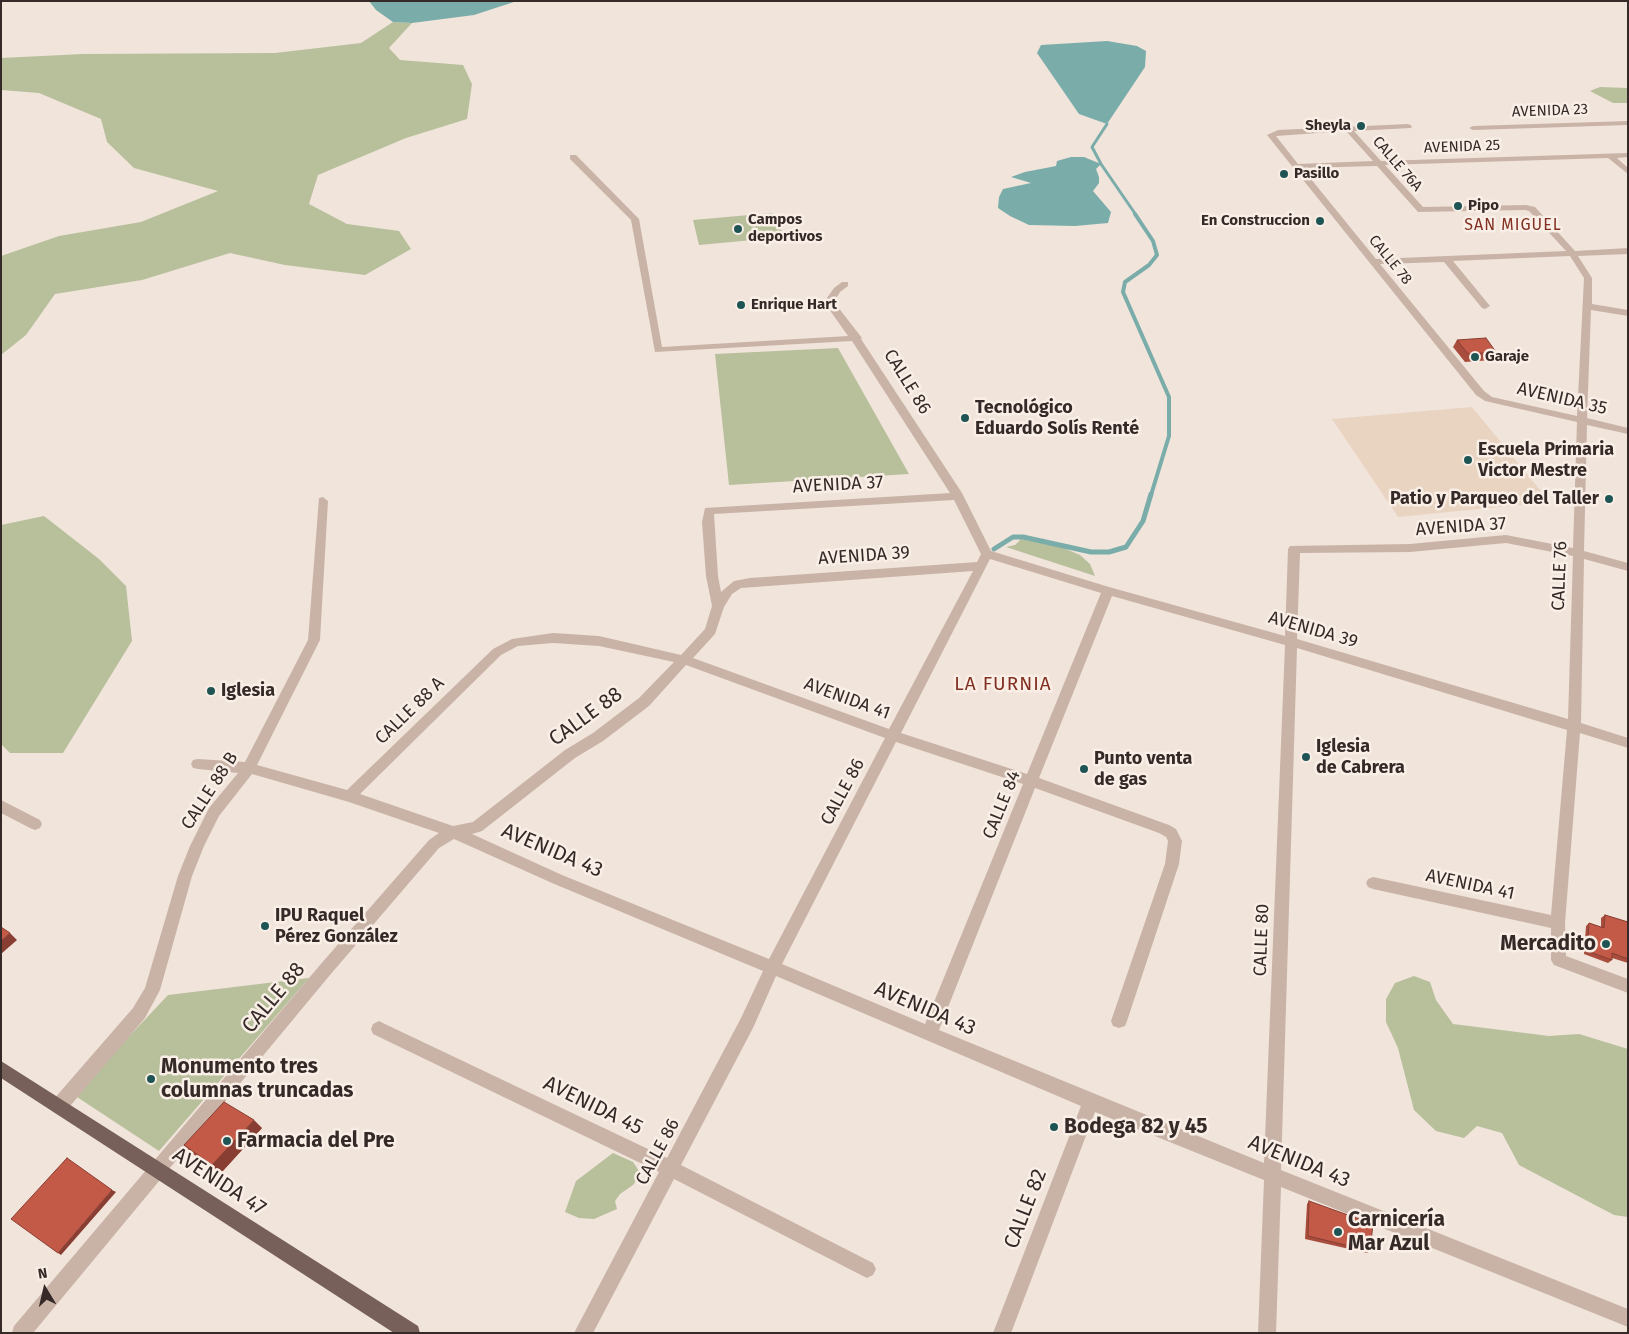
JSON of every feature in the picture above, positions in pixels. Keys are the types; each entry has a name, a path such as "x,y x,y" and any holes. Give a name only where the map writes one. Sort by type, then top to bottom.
{"main road":[{"name":"AVENIDA 47","path":"1,1069 412,1333"}],"street":[{"name":"AVENIDA 23","path":"1473,128 1628,123"},
{"path":"1348,129 1408,126"},
{"name":"CALLE 78","path":"1348,129 1278,132 1273,133 1272,137 1480,393 1488,399"},
{"name":"CALLE 76A","path":"1348,129 1417,207 1430,210 1526,207 1535,211"},
{"name":"AVENIDA 25","path":"1296,166 1628,155"},
{"path":"1610,156 1628,172"},
{"path":"573,157 635,219 658,350 857,338"},
{"name":"CALLE 76","path":"1535,211 1572,253 1588,278 1582,421 1574,726 1558,923 1559,960 1628,986"},
{"path":"1374,262 1628,251"},
{"path":"1447,259 1485,306"},
{"name":"CALLE 86","path":"583,1333 747,1023 772,968 983,560 958,496 857,338 829,302 837,290 845,284"},
{"path":"1587,306 1628,313"},
{"name":"AVENIDA 35","path":"1488,399 1628,431"},
{"name":"AVENIDA 37","path":"722,510 958,496"},
{"name":"CALLE 88 B","path":"59,1106 139,1013 152,990 185,876 197,846 214,812 249,768 314,640 323,501"},
{"name":"CALLE 88","path":"718,606 712,576 708,516 709,511 722,510"},
{"name":"AVENIDA 37","path":"1294,549 1410,548 1506,539 1578,553 1628,567"},
{"name":"CALLE 80","path":"1267,1333 1294,549"},
{"name":"AVENIDA 39","path":"750,582 983,560 1108,590 1291,641 1628,744"},
{"name":"CALLE 88","path":"21,1333 331,962 434,844 453,832 477,827 563,760 598,737 644,702 711,631 718,606 728,591 738,584 750,582"},
{"name":"CALLE 84","path":"929,1034 1108,590"},
{"name":"AVENIDA 41","path":"497,652 516,642 553,638 600,642 685,660 893,736 1032,781 1164,829 1175,840 1172,864 1119,1021"},
{"name":"CALLE 88 A","path":"349,796 497,652"},
{"name":"AVENIDA 43","path":"198,764 249,768 349,796 453,832 557,879 631,908 1092,1102 1628,1318"},
{"path":"1,806 34,824"},
{"name":"AVENIDA 41","path":"1373,883 1558,923"},
{"name":"AVENIDA 45","path":"379,1029 670,1168 867,1269"},
{"name":"CALLE 82","path":"1002,1333 1092,1102"}],"green space":[{"path":"393,22 412,23 389,48 400,60 463,65 472,84 467,119 406,138 318,175 309,204 347,224 399,231 411,249 365,275 285,265 230,253 142,280 55,294 26,335 1,355 1,256 59,236 141,222 218,191 134,168 107,142 101,119 39,93 1,90 1,58 83,54 275,53 361,43"},
{"path":"1600,87 1628,88 1628,103 1613,103 1590,91"},
{"name":"Campos deportivos","path":"772,213 785,237 699,245 693,220"},
{"path":"838,348 909,474 729,485 715,354"},
{"path":"44,516 99,559 126,586 132,641 63,753 10,753 1,744 1,525"},
{"path":"1021,539 1061,547 1080,555 1090,564 1095,576 1006,547 1015,545"},
{"path":"1414,976 1430,982 1436,1000 1453,1024 1549,1036 1579,1034 1628,1049 1628,1217 1614,1215 1519,1165 1502,1133 1477,1126 1464,1138 1436,1131 1414,1110 1398,1048 1386,1022 1386,999 1395,983"},
{"path":"309,978 159,1151 74,1095 168,995"},
{"path":"613,1153 633,1162 641,1174 633,1185 620,1194 615,1201 617,1209 594,1219 579,1218 565,1212 576,1181"}],"shaded area":[{"name":"Escuela Primaria Victor Mestre","path":"1472,407 1550,502 1398,517 1332,419"}],"water":[{"path":"369,1 517,1 474,15 412,23 393,22 376,10"},
{"path":"1107,41 1137,46 1146,51 1145,67 1107,124 1079,114 1037,53 1041,45"},
{"path":"1071,157 1084,157 1101,164 1096,169 1099,183 1093,191 1111,212 1108,223 1075,226 1029,225 998,208 999,197 1003,189 1031,183 1011,177 1025,172 1056,166 1057,161"}],"building":[{"path":"1486,338 1496,352 1468,354 1457,340"},
{"name":"Mercadito","path":"1605,915 1628,922 1628,959 1612,953 1612,960 1587,951 1589,923 1604,928"},
{"path":"1,927 10,933 1,941"},
{"name":"Farmacia del Pre","path":"224,1102 254,1120 212,1165 184,1145"},
{"path":"67,1158 112,1190 58,1253 11,1219"},
{"name":"Carnicería Mar Azul","path":"1309,1201 1373,1224 1370,1251 1308,1236"}],"waterway":[{"path":"1107,124 1092,147 1101,164 1136,215"},
{"path":"1135,214 1153,241 1157,255 1149,265 1125,282 1123,292 1169,397 1169,436 1151,495"},
{"path":"994,549 1013,537 1023,537 1091,552 1109,552 1126,547 1143,521 1151,494"}],"place":[{"name":"Sheyla","path":"1361,126"},
{"name":"Pasillo","path":"1284,174"},
{"name":"Pipo","path":"1458,206"},
{"name":"En Construccion","path":"1320,221"},
{"name":"Campos deportivos","path":"738,229"},
{"name":"Enrique Hart","path":"741,305"},
{"name":"Garaje","path":"1475,357"},
{"name":"Tecnológico Eduardo Solís Renté","path":"965,418"},
{"name":"Escuela Primaria Victor Mestre","path":"1468,460"},
{"name":"Patio y Parqueo del Taller","path":"1609,499"},
{"name":"Iglesia","path":"211,691"},
{"name":"Iglesia de Cabrera","path":"1306,757"},
{"name":"Punto venta de gas","path":"1084,769"},
{"name":"IPU Raquel Pérez González","path":"265,926"},
{"name":"Mercadito","path":"1606,944"},
{"name":"Monumento tres columnas truncadas","path":"151,1079"},
{"name":"Bodega 82 y 45","path":"1054,1127"},
{"name":"Farmacia del Pre","path":"227,1141"},
{"name":"Carnicería Mar Azul","path":"1338,1232"}],"district":[{"name":"SAN MIGUEL","path":"1513,226"},
{"name":"LA FURNIA","path":"1003,685"}]}
